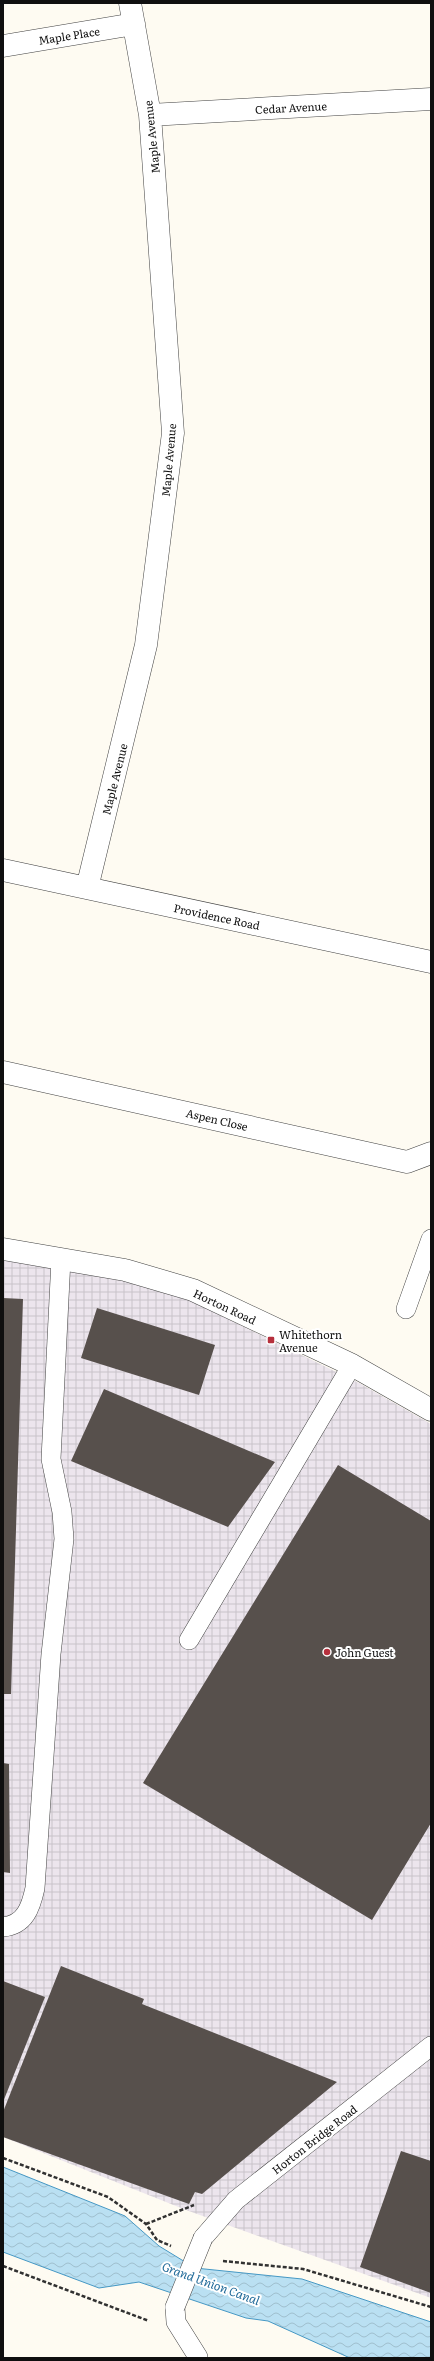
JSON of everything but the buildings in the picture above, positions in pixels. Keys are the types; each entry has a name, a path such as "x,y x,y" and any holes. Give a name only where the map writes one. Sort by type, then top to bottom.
{"street":[{"name":"Maple Avenue","path":"87,888 146,645 173,433 150,115 130,3"},
{"name":"Maple Place","path":"3,46 134,24"},
{"name":"Cedar Avenue","path":"150,115 431,99"},
{"name":"Providence Road","path":"3,870 431,962"},
{"name":"Aspen Close","path":"3,1072 407,1162 431,1153"},
{"name":"Horton Road","path":"3,1249 125,1270 193,1290 352,1365 431,1410"}],"lane":[{"path":"406,1309 431,1239"},
{"path":"3,1927 18,1923 25,1916 31,1906 35,1888 51,1654 64,1538 62,1512 51,1459 61,1259"},
{"path":"189,1640 352,1365"},
{"name":"Horton Bridge Road","path":"198,2357 176,2322 175,2307 203,2238 236,2200 431,2046"}],"path":[{"path":"3,2158 108,2197 146,2224 198,2203"},
{"path":"216,2261 303,2269 431,2307"},
{"path":"3,2266 153,2322"}],"shaded area":[{"path":"3,1256 80,1268 187,1299 359,1383 431,1424 431,2298 186,2210 3,2137"}],"water":[{"name":"Grand Union Canal","path":"3,2167 125,2216 159,2246 195,2268 302,2279 431,2322 431,2358 350,2358 268,2321 246,2318 139,2282 99,2288 3,2252"}],"place":[{"name":"Whitethorn Avenue","path":"271,1340"},
{"name":"John Guest","path":"327,1652"}]}
